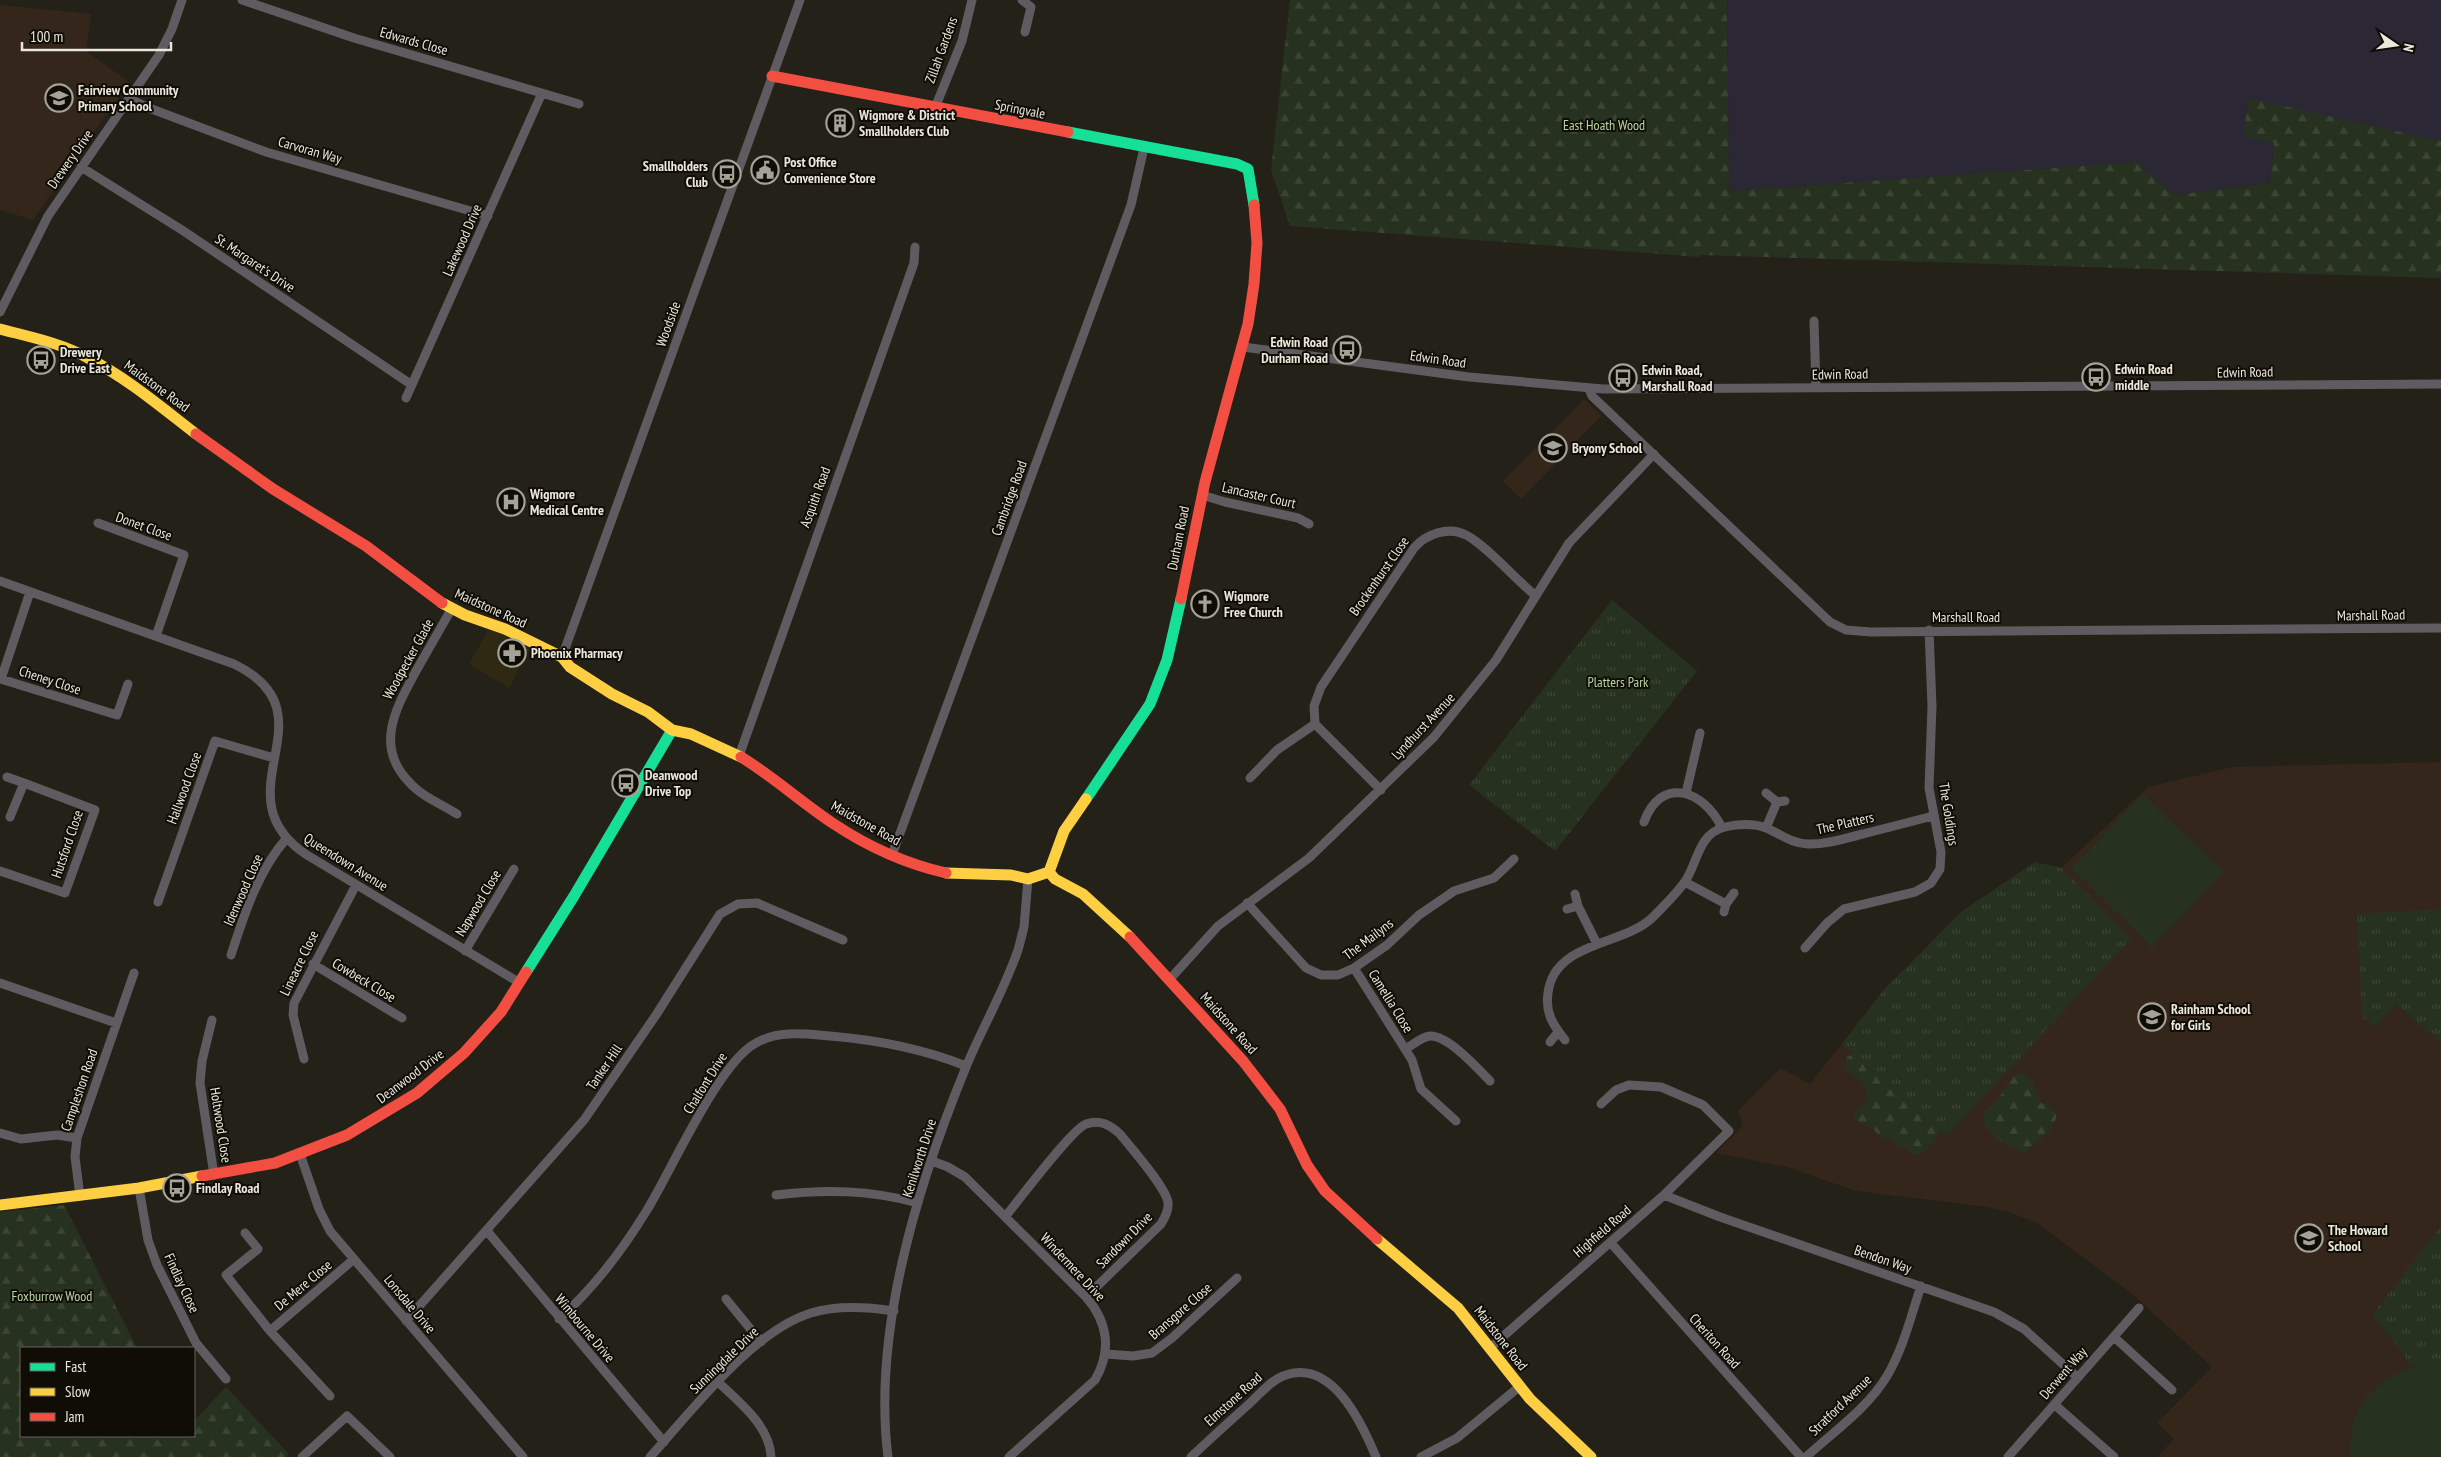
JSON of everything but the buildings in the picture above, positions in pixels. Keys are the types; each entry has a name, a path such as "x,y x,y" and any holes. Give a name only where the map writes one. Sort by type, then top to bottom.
{"street":[{"name":"Drewery Drive","path":"0,312 48,216 167,42 182,0"},
{"name":"Edwards Close","path":"242,0 354,38 579,104"},
{"name":"Woodside","path":"562,657 800,0"},
{"name":"Zillah Gardens","path":"935,108 962,41 972,0"},
{"path":"1022,0 1032,7 1025,32"},
{"name":"Springvale","path":"772,76 1245,166 1248,169 1251,183"},
{"name":"Lakewood Drive","path":"406,398 542,93"},
{"name":"Carvoran Way","path":"130,98 149,108 266,152 488,216"},
{"name":"Cambridge Road","path":"892,855 1131,205 1144,148"},
{"name":"St. Margaret's Drive","path":"81,167 182,230 412,386"},
{"name":"Durham Road","path":"1049,872 1064,831 1139,722 1158,686 1179,611 1202,495 1243,347 1251,306 1257,250 1257,224 1251,183"},
{"name":"Asquith Road","path":"739,756 914,263 915,247"},
{"path":"1814,321 1816,388"},
{"name":"Maidstone Road","path":"0,329 88,357 120,376 274,489 338,528 425,592 452,608 505,629 550,653 562,657 570,667 612,694 648,712 672,730 691,734 739,756 770,775 834,824 892,855 919,867 949,874 1011,875 1028,879 1049,872 1056,879 1083,894 1103,910 1170,979 1243,1061 1269,1093 1293,1133 1312,1174 1325,1191 1344,1210 1458,1308 1520,1387 1550,1420 1591,1457"},
{"name":"Edwin Road","path":"1243,347 1469,377 1589,389 2441,384"},
{"name":"Marshall Road","path":"1589,389 1592,396 1830,622 1839,627 1871,632 1929,630 2441,628"},
{"name":"Lyndhurst Avenue","path":"1170,979 1218,926 1309,858 1434,737 1468,698 1496,660 1569,543 1654,454"},
{"name":"Lancaster Court","path":"1202,495 1298,518 1309,524"},
{"name":"Donet Close","path":"98,524 184,555 156,636"},
{"name":"Brockenhurst Close","path":"1315,724 1314,706 1321,687 1414,548 1427,537 1450,532 1466,535 1536,596"},
{"name":"Queendown Avenue","path":"0,581 234,664 247,671 264,685 273,698 279,716 279,733 269,783 269,800 272,812 286,839 306,855 520,983"},
{"name":"Cheney Close","path":"30,592 1,679 117,716 128,684"},
{"name":"Woodpecker Glade","path":"452,608 400,699 392,720 391,730 393,756 401,773 420,792 457,814"},
{"name":"The Goldings","path":"1805,948 1827,923 1844,910 1915,892 1931,883 1941,862 1929,788 1932,706 1929,630"},
{"path":"1250,778 1276,750 1315,724 1381,790"},
{"name":"Deanwood Drive","path":"0,1205 139,1188 275,1163 330,1143 400,1105 434,1080 492,1023 520,983 672,730"},
{"path":"1686,793 1700,733"},
{"name":"Hallwood Close","path":"158,902 216,742 274,758"},
{"name":"Hutsford Close","path":"0,871 65,893 95,810 7,777"},
{"path":"10,817 24,783"},
{"path":"1565,1040 1550,1020 1547,1009 1551,979 1565,962 1597,944 1642,925 1685,882 1702,844 1708,837 1722,828 1710,808 1702,800 1686,793 1658,800 1651,807 1644,822"},
{"path":"1766,793 1781,802 1766,828"},
{"name":"The Platters","path":"1722,828 1752,825 1766,828 1787,840 1817,844 1933,816"},
{"name":"Idenwood Close","path":"231,955 250,902 271,859 286,839"},
{"name":"The Mailyns","path":"1247,903 1306,968 1330,976 1354,968 1387,945 1431,906 1454,891 1494,878 1514,859"},
{"name":"Napwood Close","path":"466,951 514,869"},
{"name":"Kenilworth Drive","path":"888,1457 883,1394 894,1311 904,1259 918,1203 966,1066 1007,979 1018,950 1024,927 1028,879"},
{"path":"1685,882 1725,908 1734,892"},
{"name":"Lineacre Close","path":"304,1059 293,1009 313,964 356,885"},
{"path":"1575,894 1578,906 1597,944"},
{"name":"Tanker Hill","path":"406,1321 584,1120 656,1015 720,914 738,904 757,903 843,940"},
{"path":"1567,909 1578,906"},
{"name":"Cowbeck Close","path":"313,964 402,1018"},
{"name":"Camellia Close","path":"1354,968 1412,1060 1421,1089 1456,1121"},
{"name":"Campleshon Road","path":"80,1196 75,1157 77,1138 134,973"},
{"path":"0,983 116,1023"},
{"name":"Holtwood Close","path":"212,1020 200,1083 214,1175"},
{"path":"1550,1042 1558,1032"},
{"name":"Chalfont Drive","path":"559,1319 595,1284 619,1254 654,1198 721,1079 736,1059 750,1046 767,1038 788,1033 862,1039 921,1050 966,1066"},
{"name":"Camellia Close","path":"1405,1049 1427,1037 1438,1037 1451,1045 1490,1081"},
{"name":"Highfield Road","path":"1490,1348 1664,1195 1729,1131 1703,1105 1661,1087 1629,1085 1616,1090 1600,1104"},
{"name":"Sandown Drive","path":"1005,1217 1069,1138 1082,1126 1099,1122 1112,1127 1120,1134 1163,1190 1168,1209 1161,1224 1086,1297"},
{"path":"0,1133 21,1139 57,1135 77,1138"},
{"name":"Lonsdale Drive","path":"300,1154 325,1223 523,1457"},
{"name":"Windermere Drive","path":"932,1161 959,1172 1086,1297 1097,1312 1104,1329 1106,1354 1104,1364 1095,1380 1009,1457"},
{"name":"Findlay Close","path":"139,1188 148,1240 157,1265 196,1343 226,1379"},
{"path":"776,1195 850,1190 881,1194 918,1203"},
{"name":"Bendon Way","path":"1664,1195 1720,1217 1994,1312 2012,1321 2078,1377"},
{"name":"Wimbourne Drive","path":"487,1231 664,1442"},
{"name":"De Mere Close","path":"246,1233 258,1249 226,1276 270,1331 330,1396"},
{"name":"Cheriton Road","path":"1610,1242 1800,1457"},
{"name":"De Mere Close","path":"270,1331 354,1259"},
{"name":"Bransgore Close","path":"1106,1354 1132,1356 1152,1353 1172,1338 1237,1278"},
{"name":"Stratford Avenue","path":"1806,1457 1867,1401 1884,1380 1896,1357 1921,1286"},
{"path":"726,1299 761,1342"},
{"name":"Sunningdale Drive","path":"650,1457 718,1382 761,1342 800,1317 811,1313 851,1307 894,1311"},
{"name":"Derwent Way","path":"2008,1457 2140,1308"},
{"path":"2114,1337 2172,1390"},
{"name":"Elmstone Road","path":"1190,1457 1275,1380 1296,1373 1318,1375 1333,1387 1358,1420 1376,1457"},
{"path":"718,1382 758,1423 769,1444 771,1457"},
{"path":"1421,1457 1456,1438 1520,1387"},
{"path":"2055,1404 2114,1457"},
{"path":"302,1457 347,1416 390,1457"}],"shaded area":[{"path":"1727,0 2441,0 2441,140 2274,143 2270,183 2174,195 2136,162 1729,191"},
{"name":"Fairview Community Primary School","path":"0,5 91,14 86,51 129,82 33,220 0,210"},
{"name":"Bryony School","path":"1584,399 1601,416 1521,499 1503,481"},
{"path":"490,627 530,649 509,688 469,664"},
{"name":"Rainham School for Girls","path":"2441,762 2441,1367 2428,1365 2353,1425 2351,1457 2157,1457 2174,1439 2157,1423 2212,1367 2130,1292 2037,1223 2006,1211 1987,1207 1856,1191 1787,1167 1716,1153 1743,1126 1738,1111 1781,1068 1810,1084 1883,991 1961,912 2035,862 2061,868 2148,787 2232,767"}],"green space":[{"name":"East Hoath Wood","path":"1290,0 1727,0 1729,191 2136,162 2174,195 2270,183 2274,143 2244,136 2248,98 2441,141 2441,278 1700,255 1700,257 1290,226 1271,170"},
{"name":"Platters Park","path":"1612,600 1697,671 1555,851 1469,785"},
{"path":"2143,794 2224,872 2152,947 2071,868"},
{"path":"2035,862 2061,868 2132,938 1947,1136 1842,1044 1883,991 1961,912"},
{"path":"2441,909 2441,1043 2396,1004 2375,1027 2362,1017 2357,914"},
{"path":"1856,1053 1940,1127 1935,1140 1926,1150 1917,1155 1910,1153 1906,1148 1898,1146 1890,1138 1883,1139 1872,1128 1856,1121 1854,1113 1868,1099 1866,1089 1861,1081 1845,1071 1847,1057"},
{"path":"2024,1073 2033,1083 2040,1103 2049,1105 2057,1115 2053,1126 2025,1153 2000,1141 1990,1132 1983,1120 1985,1112 1996,1102 2015,1075"},
{"name":"Foxburrow Wood","path":"64,1205 136,1347 20,1347 20,1437 195,1437 195,1420 226,1387 289,1454 286,1457 0,1457 0,1212"},
{"path":"2441,1226 2441,1367 2428,1365 2412,1367 2373,1314"},
{"path":"2428,1365 2441,1367 2441,1457 2351,1457 2350,1439 2353,1422 2369,1394 2395,1375"}],"traffic: fast":[{"path":"1068,132 1237,164 1248,169 1254,205"},
{"path":"1086,799 1150,704 1167,660 1181,599"},
{"path":"526,972 574,896 672,730"}],"traffic: slow":[{"path":"0,329 56,344 88,358 130,384 196,434"},
{"path":"442,603 465,615 505,629 562,657 570,667 612,694 648,712 672,730 691,734 741,757"},
{"path":"1049,872 1064,831 1086,799"},
{"path":"946,873 1011,875 1028,879 1049,872 1055,879 1083,894 1130,937"},
{"path":"0,1205 139,1188 202,1176"},
{"path":"1377,1239 1458,1308 1530,1399 1591,1457"}],"traffic: jam":[{"path":"772,76 1068,132"},
{"path":"1181,599 1205,482 1248,324 1254,284 1257,243 1254,205"},
{"path":"196,434 273,489 366,546 442,603"},
{"path":"741,757 822,816 860,840 902,859 946,873"},
{"path":"1130,937 1243,1061 1280,1109 1307,1165 1325,1191 1377,1239"},
{"path":"202,1176 275,1163 347,1135 417,1093 464,1053 501,1012 526,972"}],"place":[{"name":"Fairview Community Primary School","path":"59,98"},
{"name":"Wigmore & District Smallholders Club","path":"840,123"},
{"name":"Post Office Convenience Store","path":"765,170"},
{"name":"Smallholders Club","path":"727,174"},
{"name":"Edwin Road Durham Road","path":"1347,350"},
{"name":"Drewery Drive East","path":"41,360"},
{"name":"Edwin Road middle","path":"2096,377"},
{"name":"Edwin Road, Marshall Road","path":"1623,378"},
{"name":"Bryony School","path":"1553,448"},
{"name":"Wigmore Medical Centre","path":"511,502"},
{"name":"Wigmore Free Church","path":"1205,604"},
{"name":"Phoenix Pharmacy","path":"512,653"},
{"name":"Deanwood Drive Top","path":"626,783"},
{"name":"Rainham School for Girls","path":"2152,1017"},
{"name":"Findlay Road","path":"177,1188"},
{"name":"The Howard School","path":"2309,1238"}]}
